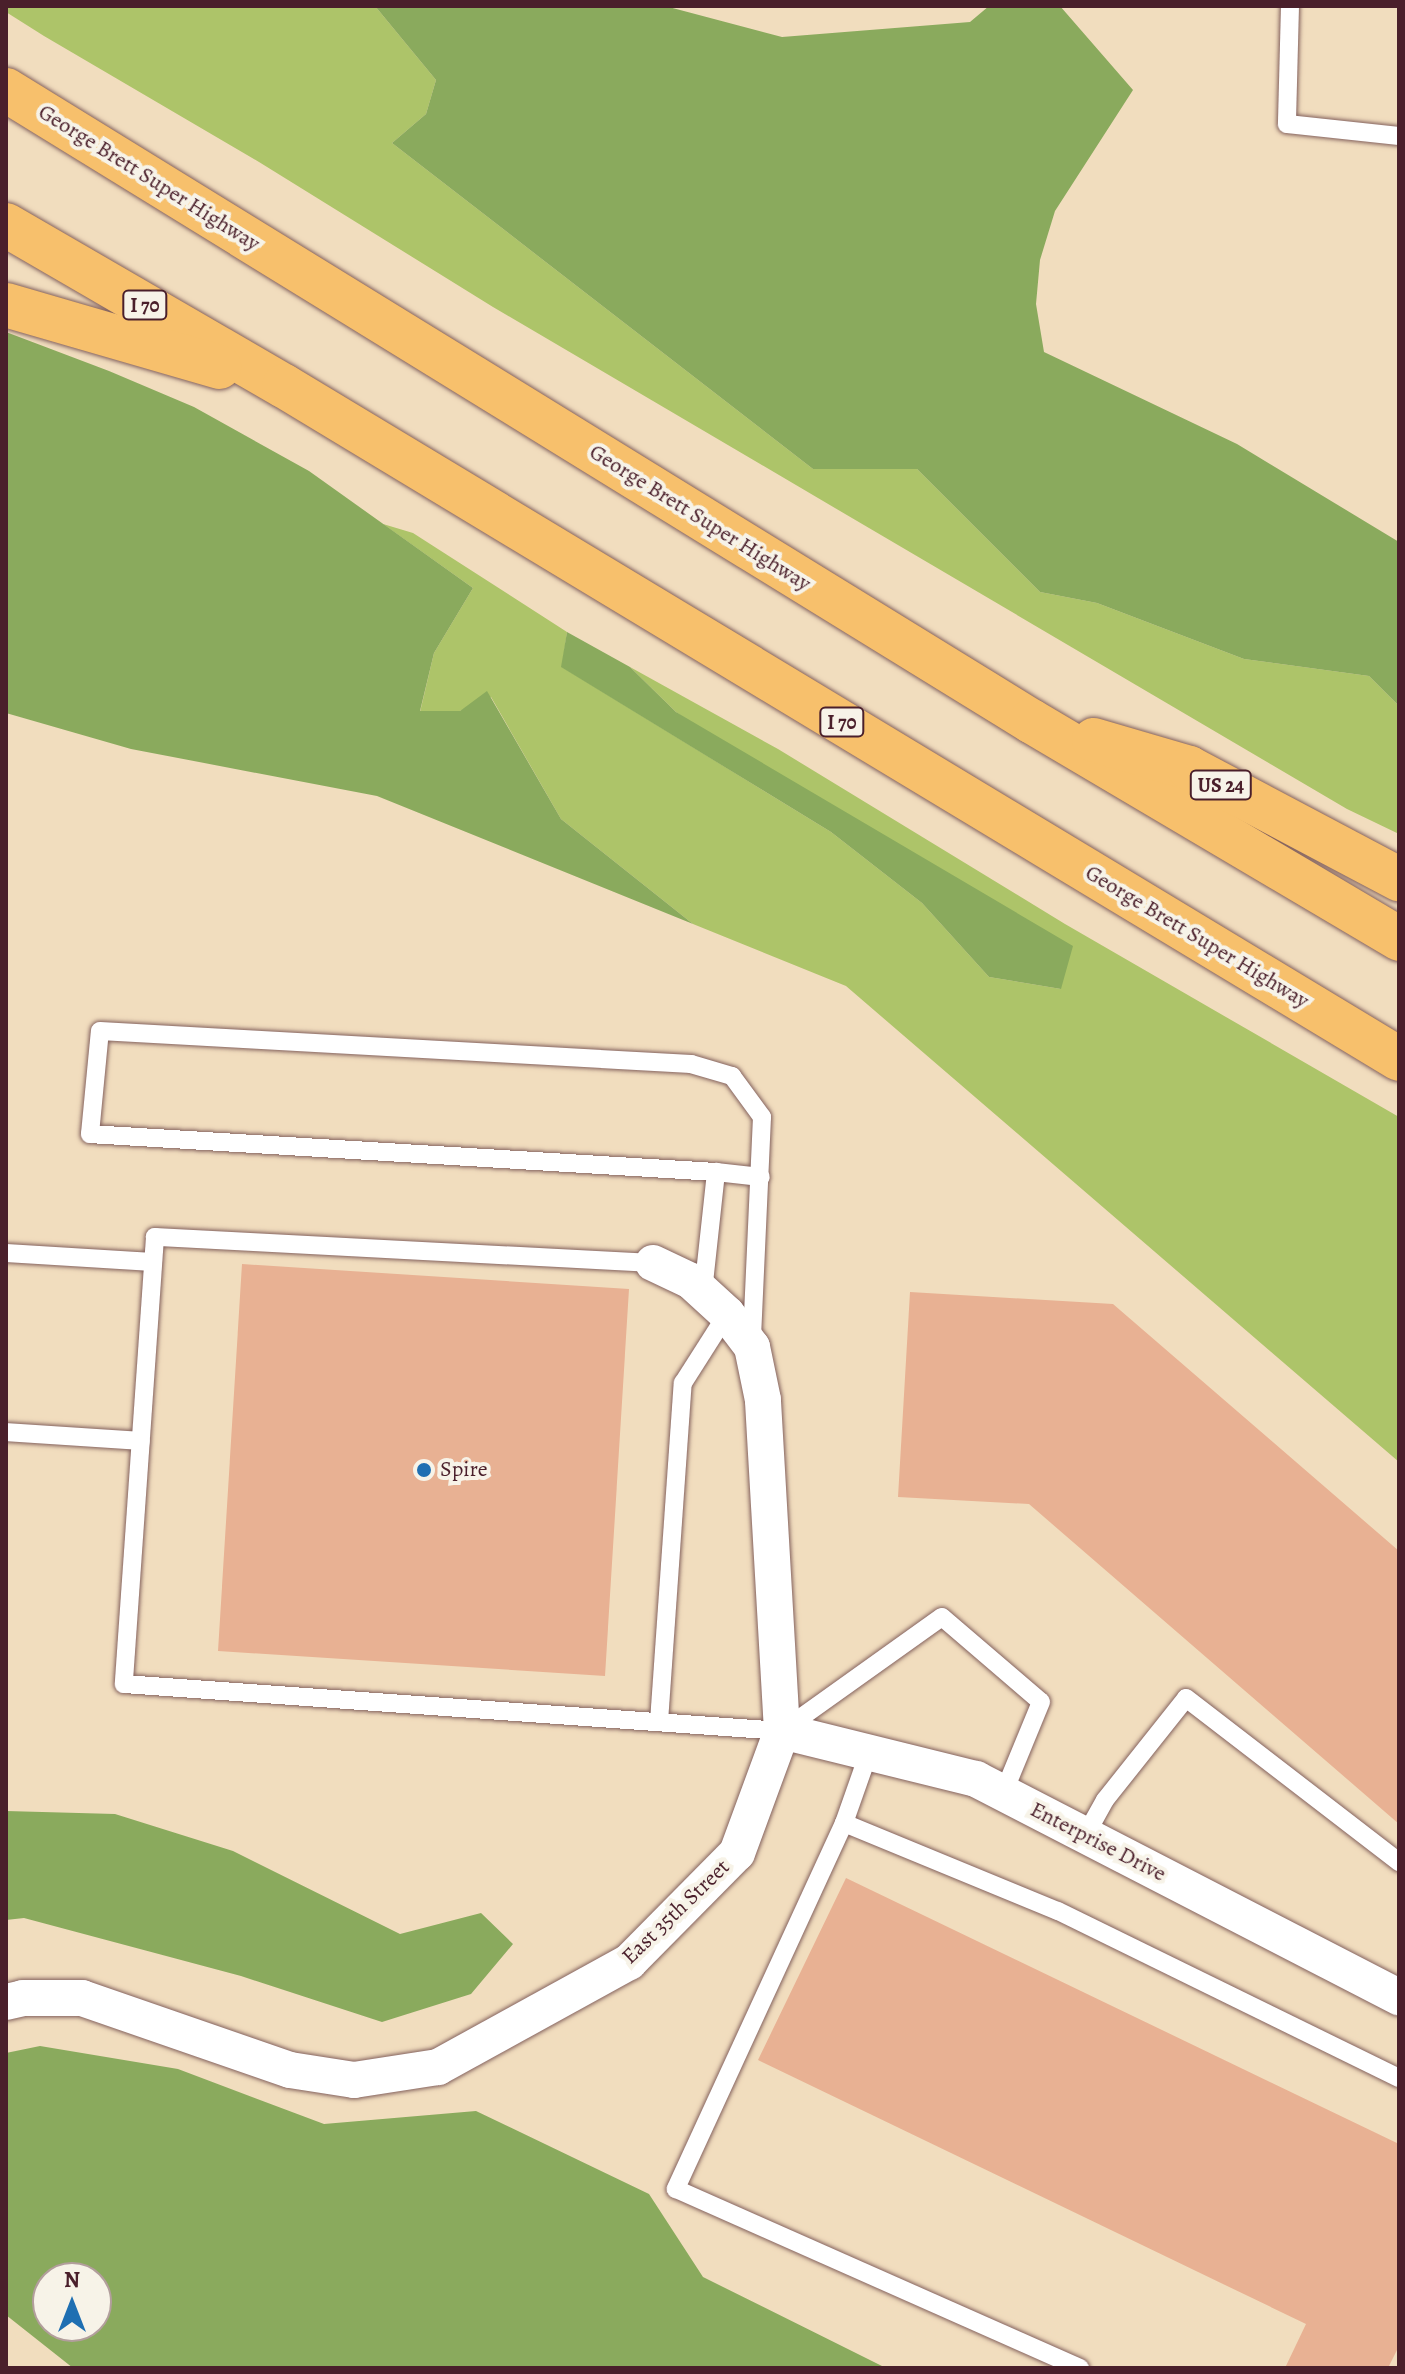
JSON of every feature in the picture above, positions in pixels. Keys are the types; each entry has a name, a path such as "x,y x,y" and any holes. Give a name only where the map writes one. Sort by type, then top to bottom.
{"highway":[{"name":"George Brett Super Highway","path":"6,90 1031,721 1399,939"},
{"name":"George Brett Super Highway","path":"6,225 284,386 1399,1059"},
{"path":"6,305 284,386"},
{"name":"US 24","path":"1031,721 1189,768 1399,879"}],"street":[{"name":"East 35th Street","path":"6,2002 23,1998 82,1998 290,2070 354,2080 438,2067 629,1962 737,1853 782,1731 763,1400 752,1347 715,1303 691,1281 653,1263"},
{"name":"Enterprise Drive","path":"782,1731 976,1779 1399,1997"}],"lane":[{"path":"1290,6 1287,124 1399,136"},
{"path":"752,1347 761,1177 762,1117 732,1076 691,1064 100,1031 90,1134 761,1177"},
{"path":"659,1722 683,1383 715,1303 716,1172"},
{"path":"653,1263 155,1237 124,1684 782,1731 942,1617 1041,1702 1003,1794"},
{"path":"6,1253 153,1262"},
{"path":"6,1432 141,1441"},
{"path":"1085,1836 1105,1800 1186,1698 1399,1862"},
{"path":"869,1752 844,1823 676,2189 1080,2368"},
{"path":"844,1823 1058,1911 1399,2078"}],"green space":[{"path":"6,6 375,6 436,80 426,114 392,143 813,469 917,469 1040,592 1097,603 1244,659 1369,676 1399,706 1399,834 1347,809 493,307 259,162 44,36 6,12"},
{"path":"375,6 665,6 782,37 970,22 989,6 1060,6 1133,90 1055,211 1040,260 1036,304 1044,352 1237,444 1399,542 1399,706 1369,676 1244,659 1097,603 1040,592 917,469 813,469 392,143 426,114 436,80"},
{"path":"6,332 194,407 309,471 473,588 434,653 420,711 460,711 487,691 561,819 693,924 377,796 131,749 6,713"},
{"path":"383,524 413,533 567,632 562,667 831,832 922,903 989,977 1061,989 676,712 630,667 778,749 1065,924 1399,1117 1399,1462 846,986 693,924 561,819 491,697 460,711 420,712 434,653 473,588"},
{"path":"567,632 630,667 676,712 1073,946 1061,989 989,977 922,903 831,832 561,667"},
{"path":"6,1811 115,1814 233,1851 400,1934 481,1913 513,1944 471,1994 382,2022 241,1976 24,1918 6,1920"},
{"path":"40,2046 178,2069 324,2124 476,2111 649,2194 703,2277 886,2368 73,2368 40,2342 112,2342 112,2262 32,2262 32,2336 6,2315 6,2053"}],"building":[{"name":"Spire","path":"242,1264 629,1289 605,1676 218,1651"},
{"path":"910,1292 1113,1304 1399,1551 1399,1824 1029,1504 898,1497"},
{"path":"846,1878 1399,2144 1399,2346 1388,2368 1285,2368 1306,2324 758,2060"}],"place":[{"name":"Spire","path":"424,1470"}]}
